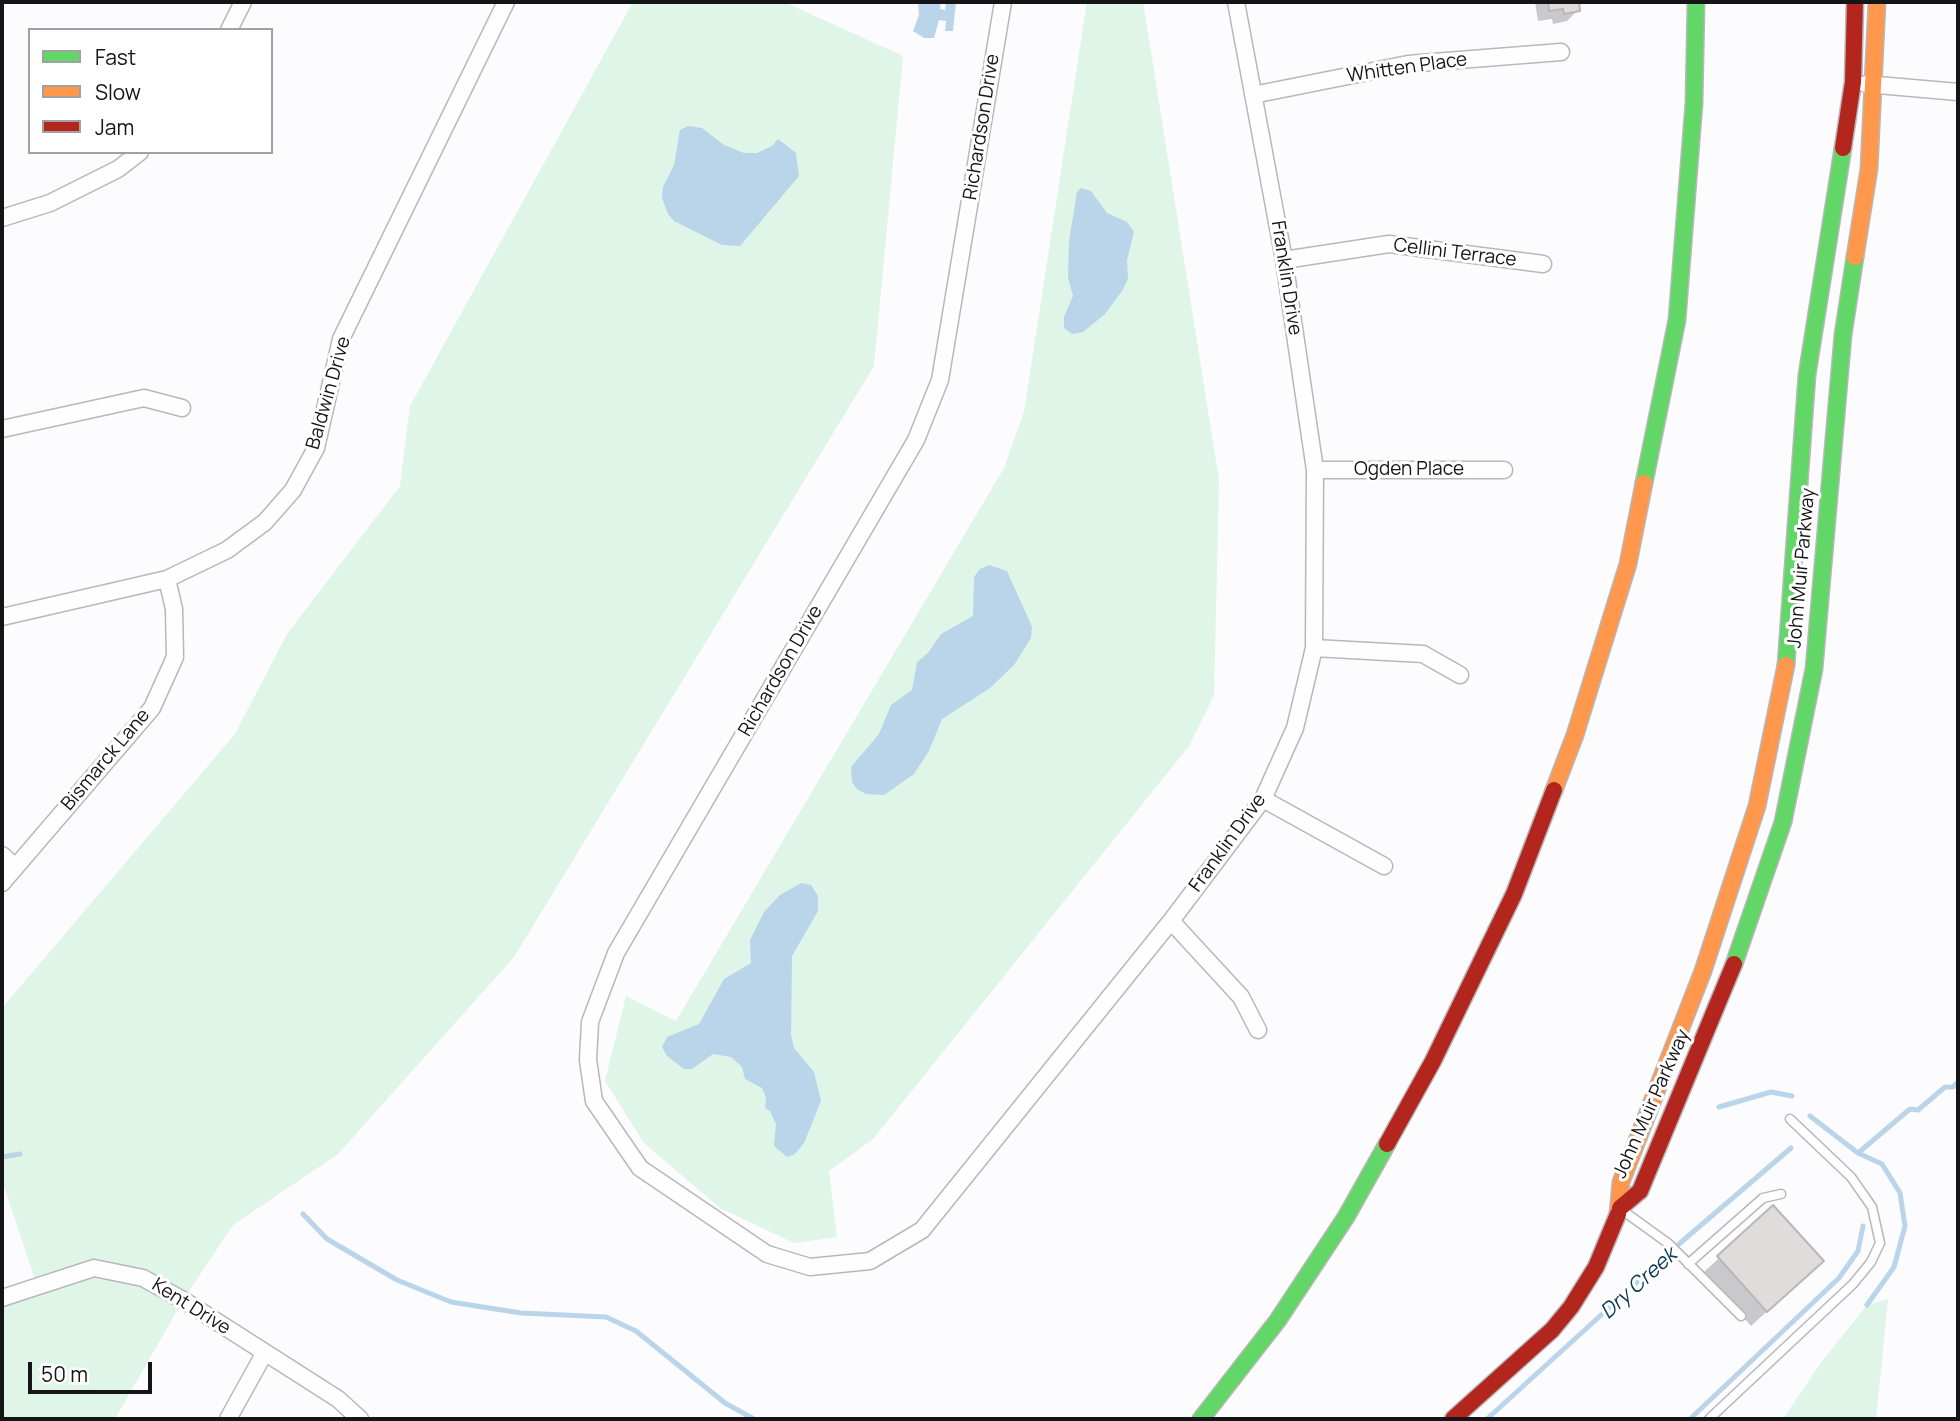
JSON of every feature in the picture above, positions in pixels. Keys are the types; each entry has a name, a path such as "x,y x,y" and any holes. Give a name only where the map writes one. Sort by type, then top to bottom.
{"main road":[{"path":"1201,1419 1286,1309 1346,1217 1421,1083 1474,981 1514,894 1575,735 1629,564 1677,320 1694,103 1696,2"},
{"name":"John Muir Parkway","path":"1620,1208 1621,1182 1703,971 1757,806 1787,658 1807,375 1853,82 1855,2"},
{"name":"John Muir Parkway","path":"1620,1208 1640,1191 1732,971 1783,822 1814,669 1843,335 1869,169 1877,2"},
{"path":"1453,1419 1552,1330 1571,1307 1596,1267 1620,1208"}],"street":[{"path":"230,28 243,2"},
{"name":"Baldwin Drive","path":"2,617 166,579 227,550 265,522 293,490 316,448 341,339 506,2"},
{"name":"Richardson Drive","path":"767,1254 640,1168 594,1101 588,1060 590,1023 616,953 916,440 936,392 1003,2"},
{"name":"Franklin Drive","path":"767,1254 810,1267 870,1261 922,1230 1171,921 1263,799 1295,728 1314,648 1315,470 1284,260 1236,2"},
{"name":"Whitten Place","path":"1253,95 1408,64 1561,52"},
{"path":"1853,82 1958,92"},
{"path":"2,218 50,203 118,169 137,154"},
{"name":"Cellini Terrace","path":"1284,260 1389,244 1543,264"},
{"path":"2,429 144,398 182,408"},
{"name":"Ogden Place","path":"1315,470 1504,470"},
{"name":"Bismarck Lane","path":"2,883 152,708 174,657 174,609 166,579"},
{"path":"1314,648 1423,654 1460,675"},
{"path":"1263,799 1384,866"},
{"path":"2,855 15,867"},
{"path":"1171,921 1241,997 1258,1030"},
{"name":"Kent Drive","path":"2,1298 94,1268 143,1278 183,1300 338,1399 360,1419"},
{"path":"228,1419 264,1354"}],"lane":[{"path":"1709,1419 1853,1284 1871,1262 1880,1243 1872,1208 1851,1177 1790,1119"},
{"path":"1688,1264 1763,1198 1781,1194"},
{"path":"1620,1208 1669,1244 1741,1316"}],"green space":[{"path":"633,2 784,2 903,56 874,366 514,957 338,1154 233,1225 183,1300 115,1419 2,1419 2,1301 35,1279 2,1180 2,1008 235,734 287,634 400,486 410,406"},
{"path":"1087,2 1143,2 1219,480 1214,695 1189,746 873,1139 829,1171 837,1237 794,1243 720,1208 644,1143 605,1081 626,996 676,1021 1004,468 1024,412"},
{"path":"1888,1299 1876,1419 1783,1419 1820,1364 1867,1305"}],"water":[{"path":"918,2 941,2 940,9 945,10 946,2 956,2 953,31 945,31 946,21 939,20 934,38 924,38 913,31 919,15"},
{"path":"688,126 702,128 724,145 744,153 757,153 772,146 778,139 796,153 799,176 740,246 722,245 674,221 668,214 662,198 663,187 674,165 680,130"},
{"path":"1081,188 1091,191 1107,213 1127,222 1134,232 1127,260 1128,279 1122,291 1105,314 1083,332 1072,334 1064,328 1064,317 1073,296 1068,278 1069,241 1077,192"},
{"path":"989,565 1007,571 1032,627 1031,638 1014,665 990,688 942,719 929,751 914,774 884,795 866,794 857,789 852,782 851,767 879,734 891,705 912,690 917,662 928,653 941,634 973,616 974,577 980,569"},
{"path":"801,883 811,885 818,896 818,911 792,956 791,1035 794,1048 814,1072 821,1101 804,1143 794,1155 787,1157 774,1146 776,1124 770,1111 765,1108 766,1098 762,1088 745,1079 742,1067 731,1057 713,1054 692,1069 684,1069 667,1056 662,1047 667,1037 699,1024 724,979 751,963 750,940 764,912 780,895"}],"building":[{"path":"1548,2 1579,2 1580,11 1564,14 1563,9 1549,11"},
{"path":"1773,1205 1824,1261 1767,1312 1717,1256"}],"waterway":[{"name":"Dry Creek","path":"1858,1153 1910,1109 1918,1110 1945,1087 1953,1087 1958,1082"},
{"path":"1719,1107 1771,1092 1792,1096"},
{"path":"1810,1116 1858,1153 1882,1164 1900,1193 1905,1226 1894,1267 1867,1305"},
{"name":"Dry Creek","path":"1487,1419 1679,1244 1791,1148"},
{"path":"2,1157 20,1154"},
{"path":"303,1214 327,1239 397,1280 451,1302 521,1313 606,1317 636,1331 725,1403 754,1419"},
{"path":"1690,1419 1839,1278 1858,1251 1863,1226"}],"traffic: fast":[{"path":"1644,483 1677,320 1694,103 1696,2"},
{"path":"1786,665 1807,375 1843,148"},
{"path":"1734,964 1783,822 1814,669 1843,335 1855,257"},
{"path":"1201,1419 1278,1320 1346,1217 1387,1144"}],"traffic: slow":[{"path":"1855,257 1869,169 1877,2"},
{"path":"1554,790 1575,735 1628,564 1644,483"},
{"path":"1618,1214 1621,1182 1703,971 1757,806 1786,665"}],"traffic: jam":[{"path":"1843,148 1853,82 1855,2"},
{"path":"1387,1144 1433,1061 1514,894 1554,790"},
{"path":"1620,1208 1640,1191 1734,964"},
{"path":"1453,1419 1552,1330 1571,1307 1596,1267 1618,1214"}]}
